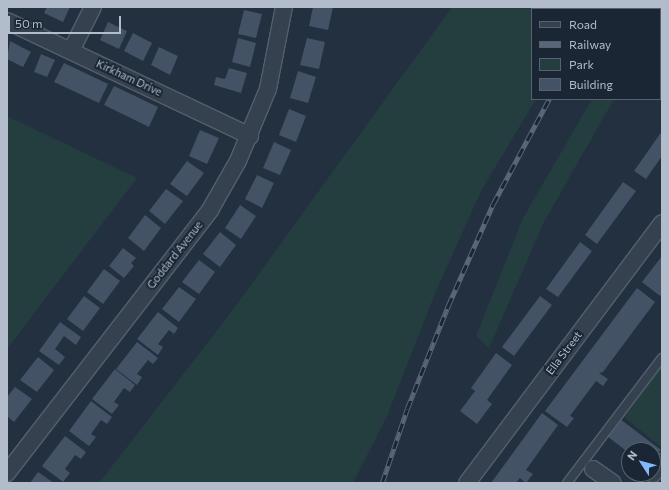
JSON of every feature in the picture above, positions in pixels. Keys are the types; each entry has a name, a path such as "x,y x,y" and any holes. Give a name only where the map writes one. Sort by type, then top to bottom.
{"street":[{"path":"72,51 93,7"},
{"name":"Goddard Avenue","path":"7,473 210,210 250,136 268,89 284,7"},
{"name":"Kirkham Drive","path":"7,21 250,136"},
{"name":"Ella Street","path":"467,483 662,223"},
{"path":"593,469 612,483"}],"lane":[{"path":"567,483 662,358"}],"green space":[{"path":"452,7 593,7 531,8 531,100 535,100 481,191 434,296 387,416 353,483 99,483 229,315"},
{"path":"591,100 613,100 544,222 489,348 476,336 523,218"},
{"path":"7,116 137,178 7,349"},
{"path":"662,366 662,448 661,442 655,442 624,417"}],"building":[{"path":"47,7 70,7 63,22 44,13"},
{"path":"313,7 333,7 328,30 309,26"},
{"path":"244,10 262,14 256,38 238,34"},
{"path":"108,22 127,31 119,49 100,40"},
{"path":"133,33 152,43 143,61 124,51"},
{"path":"238,38 256,43 250,67 232,62"},
{"path":"307,38 325,42 319,69 300,65"},
{"path":"10,41 31,52 23,67 7,59"},
{"path":"159,47 178,56 170,75 151,65"},
{"path":"41,54 55,60 47,77 34,72"},
{"path":"64,63 108,84 99,103 54,82"},
{"path":"229,68 247,73 241,93 214,85 216,77 225,79"},
{"path":"298,71 316,77 308,103 290,98"},
{"path":"114,86 158,107 149,127 104,105"},
{"path":"289,109 306,116 296,142 279,135"},
{"path":"200,130 219,138 207,164 189,156"},
{"path":"662,131 662,156 646,179 634,171"},
{"path":"274,142 291,150 280,175 263,168"},
{"path":"187,161 204,173 187,196 170,184"},
{"path":"257,175 274,183 262,208 245,199"},
{"path":"623,182 636,191 597,244 585,235"},
{"path":"166,189 183,201 165,224 149,211"},
{"path":"240,205 256,216 241,239 225,228"},
{"path":"145,215 161,228 144,251 128,238"},
{"path":"220,232 236,245 220,267 203,254"},
{"path":"580,242 592,251 558,297 546,289"},
{"path":"123,248 136,258 131,263 134,266 124,278 109,266"},
{"path":"662,256 662,294 660,296 642,282"},
{"path":"199,260 215,272 199,294 182,282"},
{"path":"104,269 120,281 103,304 87,292"},
{"path":"179,287 196,299 179,322 162,309"},
{"path":"637,288 655,302 603,372 599,373 608,379 603,386 596,381 570,416 574,418 567,427 545,411"},
{"path":"84,296 100,308 83,331 67,319"},
{"path":"540,296 552,305 514,356 502,347"},
{"path":"158,312 178,328 174,334 169,330 158,344 163,347 158,355 137,339"},
{"path":"60,322 81,337 76,345 64,336 55,349 65,357 59,365 39,351"},
{"path":"137,342 158,358 153,364 148,360 137,374 142,377 137,385 116,369"},
{"path":"496,353 512,365 487,400 492,404 477,424 460,411 475,391 471,388"},
{"path":"38,357 54,370 37,392 20,380"},
{"path":"115,369 135,385 130,392 124,388 114,402 119,405 112,414 92,399"},
{"path":"15,387 32,399 14,422 7,416 7,397"},
{"path":"91,401 112,417 107,424 101,420 91,434 96,437 89,446 69,431"},
{"path":"542,413 558,425 526,470 533,474 526,483 520,478 516,483 491,483"},
{"path":"620,419 650,442 621,442 621,447 607,436"},
{"path":"65,436 86,452 81,459 75,455 65,469 70,473 63,482 42,466"},
{"path":"38,472 54,483 30,483"}],"railway":[{"path":"382,483 407,409 448,306 493,204 548,100"}]}
